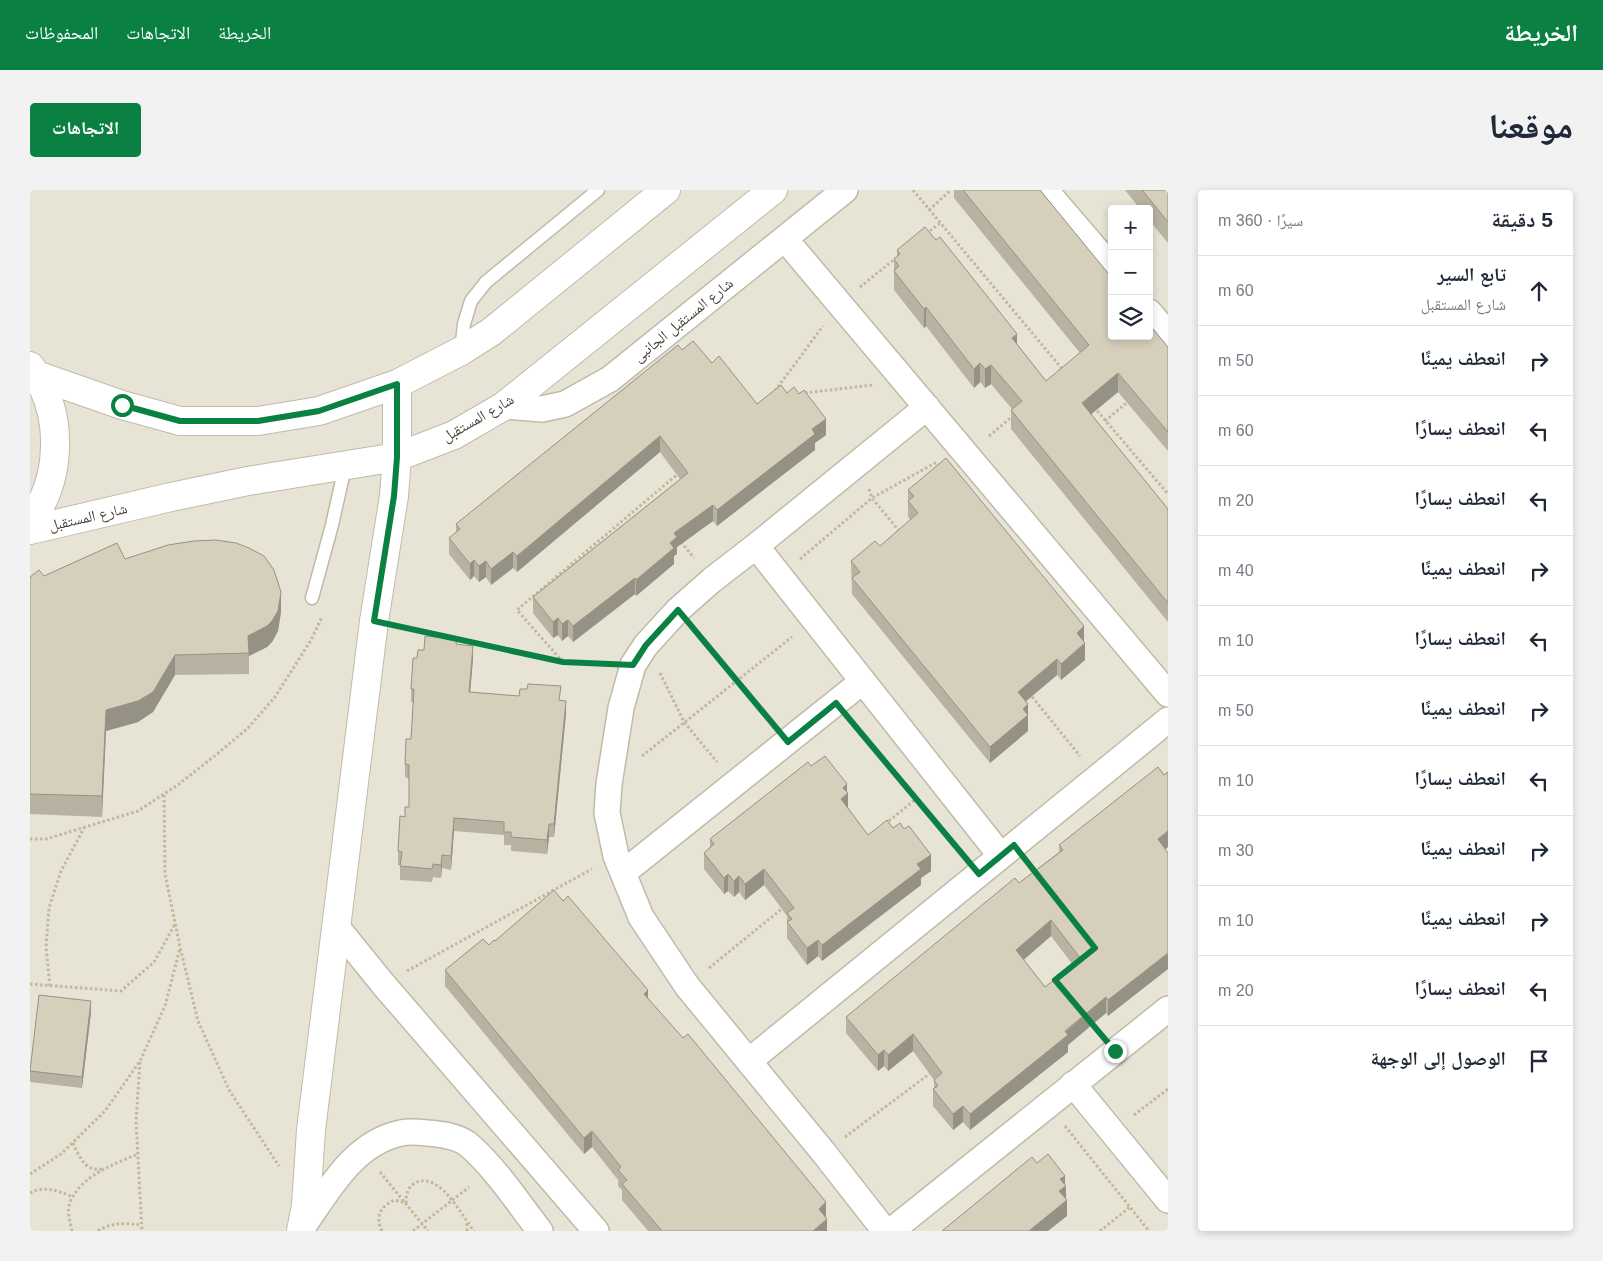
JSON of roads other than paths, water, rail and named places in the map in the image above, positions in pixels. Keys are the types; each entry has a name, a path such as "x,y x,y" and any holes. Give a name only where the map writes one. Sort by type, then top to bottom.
{"street":[{"path":"33,370 122,405 180,421 258,421 319,411 397,384 461,351 491,332 666,190"},
{"name":"شارع المستقبل","path":"30,530 248,481 397,457 454,435 504,406 773,190"},
{"name":"شارع المستقبل الجانبى","path":"504,406 542,409 565,404 610,379 845,190"},
{"path":"1045,190 1108,263"},
{"path":"785,239 1168,694"},
{"path":"1153,317 1168,334"},
{"path":"30,522 48,491 54,465 56,439 50,405 33,370"},
{"path":"302,1229 306,1206 311,1130 374,621 394,496 397,457 397,384"},
{"path":"885,1231 824,1153 687,986 641,917 620,864 607,813 609,784 621,708 640,655 678,610 712,580 927,407"},
{"path":"756,546 1001,856"},
{"path":"620,864 735,783 863,681"},
{"path":"748,1061 1168,720"},
{"path":"336,926 383,984 596,1231"},
{"path":"891,1231 1168,1009"},
{"path":"1073,1084 1168,1200"},
{"path":"302,1229 340,1175 362,1150 401,1133 432,1133 453,1137 469,1144 540,1231"}],"lane":[{"path":"461,351 464,324 472,301 486,282 598,190"},
{"path":"312,598 332,525 345,466"}]}
